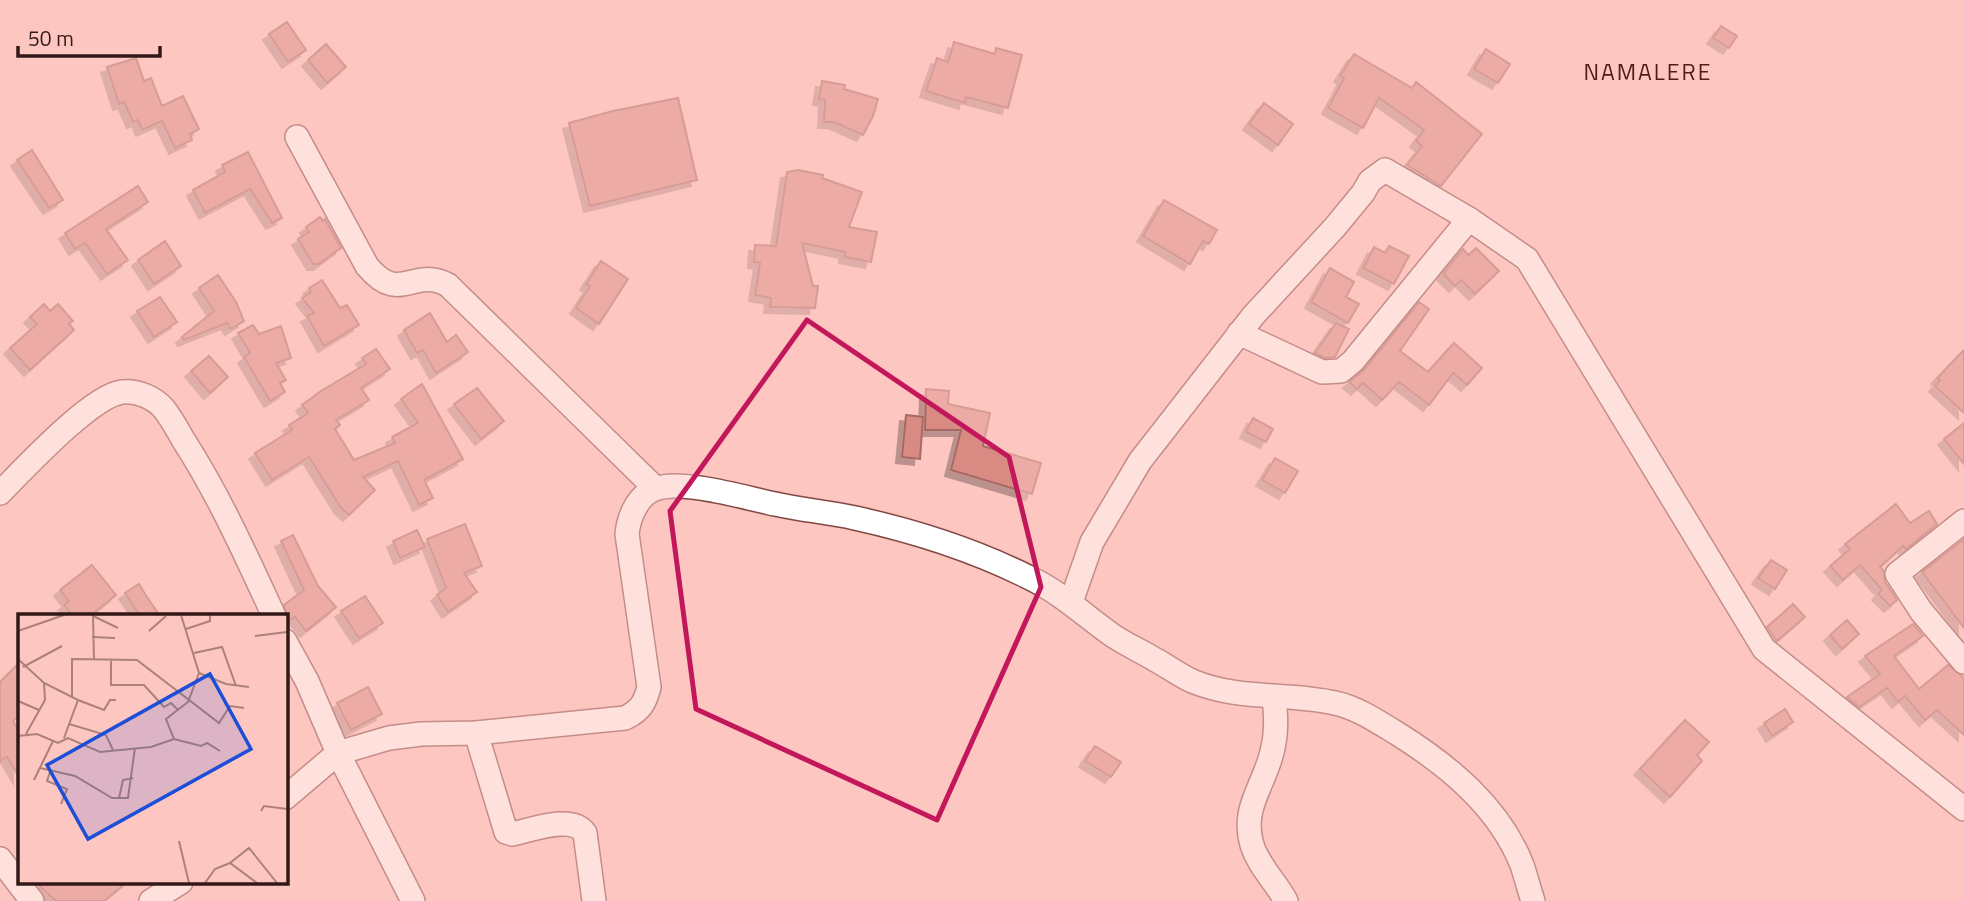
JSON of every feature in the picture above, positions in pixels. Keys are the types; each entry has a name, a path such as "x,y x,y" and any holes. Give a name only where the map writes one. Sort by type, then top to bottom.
{"street":[{"path":"298,136 366,265 378,280 399,285 428,279 448,285 655,488"},
{"path":"1071,601 1092,542 1140,461 1239,333 1335,227 1370,181 1385,170 1469,219 1527,260 1764,649 1964,808"},
{"path":"1239,333 1322,372 1341,371 1353,361 1469,219"},
{"path":"0,493 68,425 108,397 122,392 140,393 163,408 200,464 252,565 273,614"},
{"path":"287,796 338,753 389,738 421,734 476,733 625,718 635,713 642,706 649,687 627,534 632,512 640,500 655,488 670,485 690,486 916,533 990,559 1031,578 1071,601 1114,636 1192,681 1240,695 1318,700 1359,711 1439,761 1478,796 1500,825 1521,863 1533,901"},
{"path":"1964,521 1897,574 1921,611 1964,662"},
{"path":"287,645 413,901"},
{"path":"1275,697 1276,727 1272,751 1249,812 1249,828 1253,847 1265,872 1286,901"},
{"path":"476,733 506,832 512,834 566,822 582,828 594,901"},
{"path":"0,859 18,883"},
{"path":"19,884 32,901"},
{"path":"151,901 178,884"}],"highlighted area":[{"path":"807,320 1009,457 1041,587 937,820 696,709 670,511"}],"building":[{"path":"287,22 306,50 288,62 269,34"},
{"path":"1721,26 1737,36 1729,48 1713,38"},
{"path":"954,42 995,54 996,48 1022,55 1008,108 966,97 965,103 926,91 937,58 948,62"},
{"path":"326,44 346,67 327,83 308,60"},
{"path":"1486,49 1510,64 1498,83 1474,69"},
{"path":"1354,54 1412,88 1416,82 1482,134 1441,186 1407,165 1422,146 1416,141 1424,130 1379,98 1363,128 1328,108 1344,78 1340,76"},
{"path":"136,58 144,81 151,78 162,106 183,96 199,129 190,134 192,140 175,148 162,121 142,130 138,120 133,122 124,102 119,104 107,67"},
{"path":"822,81 845,85 844,89 878,99 863,135 834,122 824,122 825,100 819,99"},
{"path":"678,98 697,180 590,206 569,123"},
{"path":"1264,103 1293,124 1278,145 1249,124"},
{"path":"32,150 63,200 49,208 17,160"},
{"path":"248,152 282,218 272,223 250,189 205,213 193,190 225,172 222,165"},
{"path":"798,170 823,175 822,178 862,192 849,227 877,232 871,262 845,257 845,252 802,243 813,286 818,286 815,308 770,307 771,298 755,295 760,263 754,262 755,245 776,246 787,172"},
{"path":"138,186 148,202 106,229 128,260 107,274 85,243 75,249 65,233"},
{"path":"1164,200 1217,230 1209,244 1203,241 1190,264 1143,236"},
{"path":"320,217 323,221 325,219 341,248 319,264 313,264 298,239 309,232 306,227"},
{"path":"165,241 181,266 154,284 138,260"},
{"path":"1389,246 1409,256 1394,284 1363,268 1374,247 1385,253"},
{"path":"1476,248 1499,271 1475,294 1461,280 1455,286 1443,274 1463,249 1468,255"},
{"path":"601,261 628,279 599,324 576,308 590,286 586,284"},
{"path":"1330,268 1354,282 1346,297 1359,304 1348,323 1311,302"},
{"path":"218,275 236,302 244,321 231,329 227,323 184,340 182,337 214,311 199,288"},
{"path":"322,280 340,308 347,305 359,325 324,346 307,316 314,313 302,298 311,292 309,288"},
{"path":"160,297 177,322 154,337 137,311"},
{"path":"1419,302 1429,309 1400,351 1428,372 1454,343 1482,368 1467,385 1453,373 1429,405 1399,382 1382,400 1363,383 1357,389 1349,382 1364,370"},
{"path":"44,304 50,311 58,304 73,321 69,324 74,330 30,370 10,348 37,324 30,317"},
{"path":"430,313 447,342 456,335 468,352 436,373 423,350 417,353 404,330"},
{"path":"1336,323 1349,329 1335,357 1325,358 1315,353"},
{"path":"253,325 259,334 281,326 291,358 276,363 286,380 280,383 285,392 270,401 244,357 250,353 238,333"},
{"path":"376,349 390,369 361,388 369,400 336,420 340,425 335,429 354,460 395,443 392,437 418,423 401,399 422,384 463,459 424,480 433,498 419,505 398,461 363,477 375,490 349,515 341,508 309,457 272,480 255,453 292,430 289,425 308,413 302,405 366,364 362,358"},
{"path":"1964,350 1964,413 1935,386 1940,380 1937,378"},
{"path":"209,356 228,377 210,393 191,371"},
{"path":"477,388 504,421 481,439 454,404"},
{"path":"926,389 949,391 948,404 990,413 983,446 1041,463 1032,494 951,470 961,430 925,430"},
{"path":"906,415 923,417 920,459 902,457"},
{"path":"1253,418 1273,429 1266,442 1246,432"},
{"path":"1964,423 1964,464 1944,439"},
{"path":"1275,458 1298,471 1285,493 1262,480"},
{"path":"1896,504 1910,523 1929,511 1937,524 1906,549 1903,546 1880,567 1884,571 1885,582 1897,600 1890,606 1878,594 1882,590 1860,565 1843,580 1830,566 1850,549 1845,544"},
{"path":"465,524 482,566 464,573 477,592 448,612 437,595 446,588 427,539"},
{"path":"417,530 425,547 400,558 393,541"},
{"path":"293,535 318,586 336,607 306,631 295,617 288,621 284,605 304,590 281,541"},
{"path":"1964,539 1964,628 1922,572"},
{"path":"1771,560 1787,570 1775,589 1758,578"},
{"path":"92,565 116,595 92,614 71,614 64,605 69,601 60,590"},
{"path":"139,584 159,614 139,614 125,593"},
{"path":"365,596 383,623 359,638 341,611"},
{"path":"1793,604 1805,617 1777,641 1767,627"},
{"path":"1847,620 1859,634 1842,649 1830,635"},
{"path":"1913,624 1923,636 1894,656 1919,689 1948,665 1961,675 1964,679 1964,735 1937,710 1925,720 1905,696 1898,702 1887,688 1859,707 1847,697 1880,674 1865,656"},
{"path":"18,664 18,717 13,721 18,729 18,775 7,757 0,761 0,682"},
{"path":"368,687 382,714 351,730 337,703"},
{"path":"1785,709 1793,722 1772,736 1764,723"},
{"path":"1685,720 1709,742 1697,755 1702,761 1670,797 1640,769"},
{"path":"1095,746 1121,762 1111,777 1085,761"},
{"path":"37,884 125,884 104,901 56,901"}],"district":[{"name":"NAMALERE","path":"1648,71"}]}
